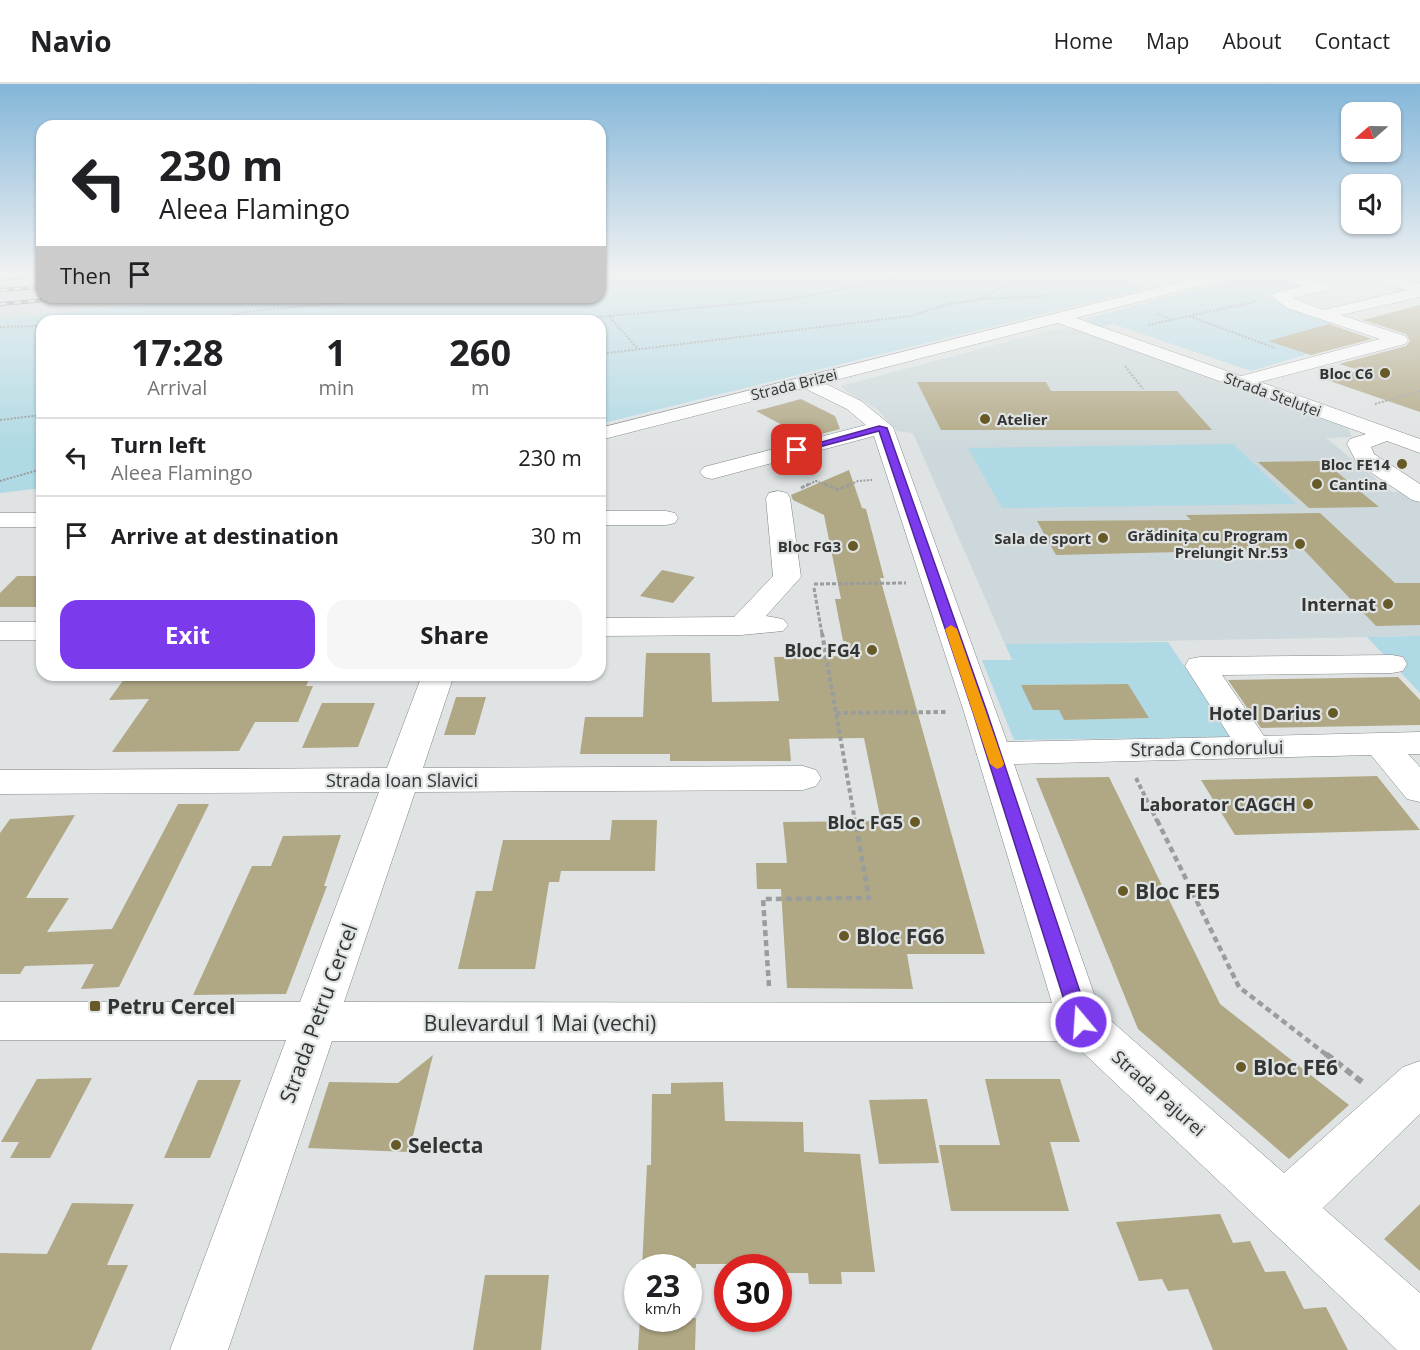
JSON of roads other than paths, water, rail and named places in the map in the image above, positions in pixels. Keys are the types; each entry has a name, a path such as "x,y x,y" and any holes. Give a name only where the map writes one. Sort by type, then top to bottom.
{"street":[{"name":"Strada Brizei","path":"606,432 999,332"},
{"name":"Strada Steluței","path":"1100,332 1420,446"},
{"path":"1363,332 1397,346"},
{"path":"1239,382 1313,363 1397,346 1420,335"},
{"path":"806,381 854,405 882,428"},
{"path":"712,472 882,428"},
{"name":"Strada Pajurei","path":"882,428 994,753 1081,1022 1420,1332"},
{"path":"1387,434 1358,444 1365,458 1420,495"},
{"path":"741,626 787,577 778,498"},
{"path":"606,518 666,518"},
{"path":"0,520 36,520"},
{"path":"606,627 772,625"},
{"path":"0,631 36,631"},
{"path":"1254,747 1200,666 1392,664"},
{"name":"Strada Petru Cercel","path":"199,1350 436,681"},
{"name":"Strada Condorului","path":"994,753 1420,743"},
{"path":"1380,744 1420,790"},
{"name":"Strada Ioan Slavici","path":"0,782 803,778"},
{"name":"Bulevardul 1 Mai (vechi)","path":"0,1022 1081,1022"},
{"path":"1285,1208 1407,1095"}],"place":[{"name":"Bloc C6","path":"1385,373"},
{"name":"Atelier","path":"985,419"},
{"name":"Bloc FE14","path":"1402,464"},
{"name":"Cantina","path":"1317,484"},
{"name":"Sala de sport","path":"1103,538"},
{"name":"Grădinița cu Program Prelungit Nr.53","path":"1300,544"},
{"name":"Bloc FG3","path":"853,546"},
{"name":"Internat","path":"1388,604"},
{"name":"Bloc FG4","path":"872,650"},
{"name":"Hotel Darius","path":"1333,713"},
{"name":"Laborator CAGCH","path":"1308,804"},
{"name":"Bloc FG5","path":"915,822"},
{"name":"Bloc FE5","path":"1123,891"},
{"name":"Bloc FG6","path":"844,936"},
{"name":"Petru Cercel","path":"95,1006"},
{"name":"Bloc FE6","path":"1241,1067"},
{"name":"Selecta","path":"396,1145"}]}
